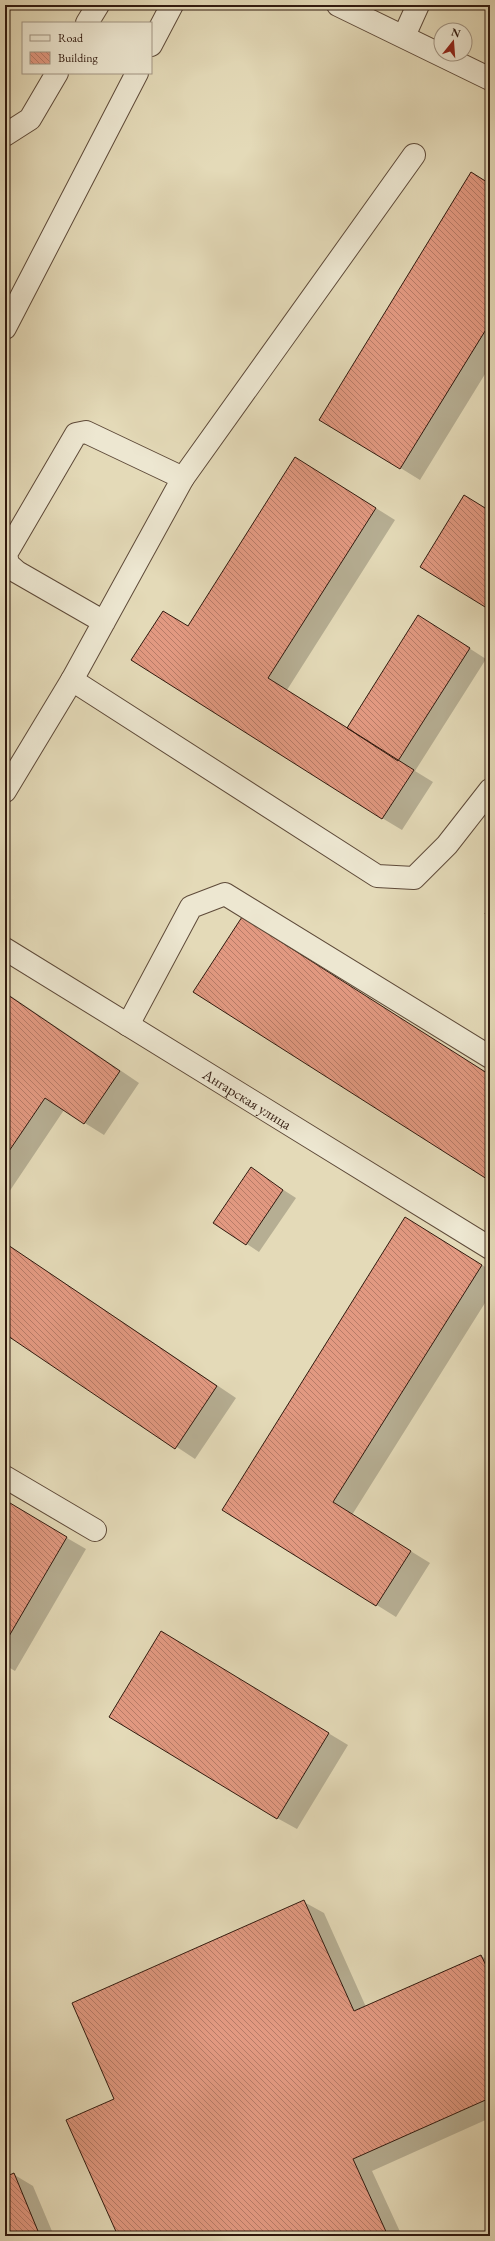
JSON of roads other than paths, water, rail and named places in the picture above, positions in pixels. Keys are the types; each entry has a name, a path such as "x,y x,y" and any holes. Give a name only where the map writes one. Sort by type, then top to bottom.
{"street":[{"path":"88,22 98,5"},
{"path":"152,43 172,5"},
{"path":"338,5 490,79"},
{"path":"404,36 418,5"},
{"path":"5,135 30,120 56,74"},
{"path":"5,328 136,74"},
{"path":"5,791 72,680 183,478 414,155"},
{"path":"104,622 17,572 8,564 6,554 76,434 86,432 183,478"},
{"path":"72,680 377,876 414,878 447,845 490,790"},
{"path":"128,1025 191,907 225,894 490,1057"},
{"name":"Ангарская улица","path":"5,949 490,1248"},
{"path":"5,1477 95,1530"}]}
